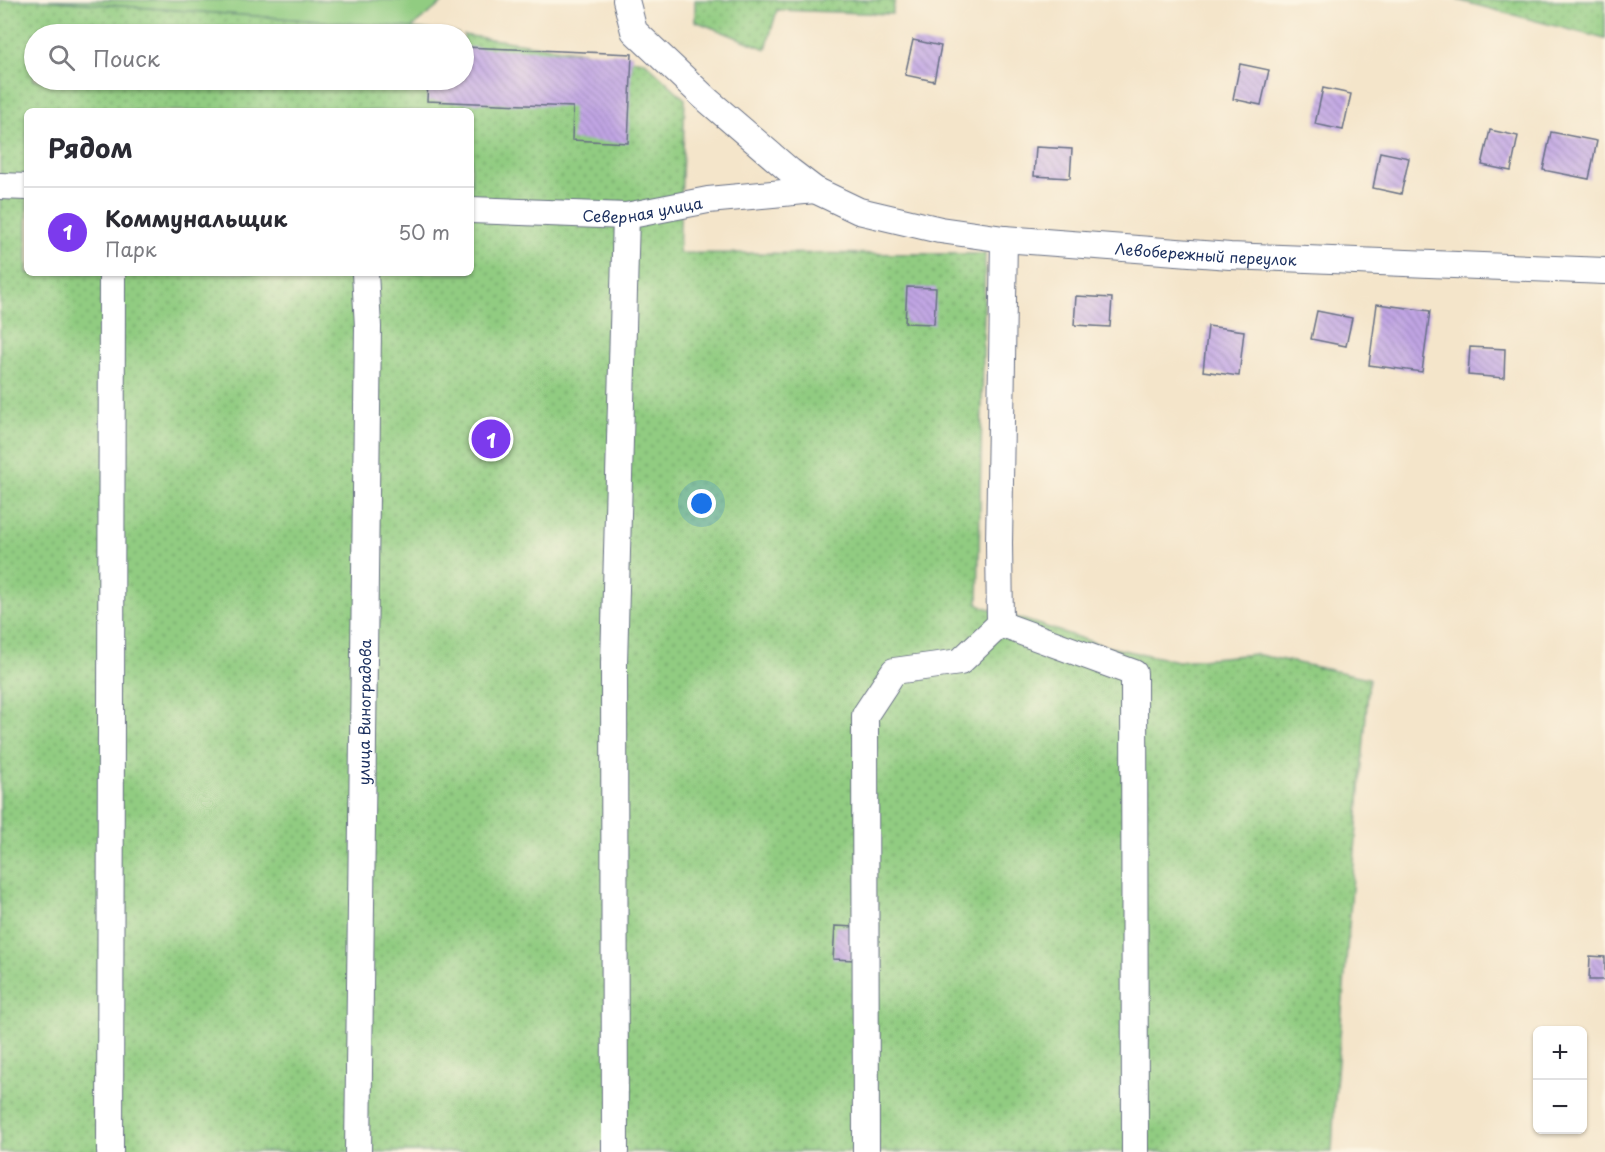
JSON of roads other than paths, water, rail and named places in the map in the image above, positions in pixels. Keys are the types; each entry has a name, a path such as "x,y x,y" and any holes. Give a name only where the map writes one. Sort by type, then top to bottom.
{"street":[{"name":"Левобережный переулок","path":"626,0 634,30 705,98 815,190 859,211 940,230 1004,239 1230,256 1605,271"},
{"path":"0,186 24,187"},
{"name":"Северная улица","path":"474,210 626,216 708,200 815,190"},
{"path":"615,1152 614,663 626,216"},
{"path":"866,1152 866,715 894,671 960,662 1000,624 999,543 1004,239"},
{"path":"110,1152 112,276"},
{"name":"улица Виноградова","path":"358,1152 368,351 365,276"},
{"path":"1000,624 1134,673 1135,1152"}],"place":[{"name":"Коммунальщик","path":"491,439"}]}
